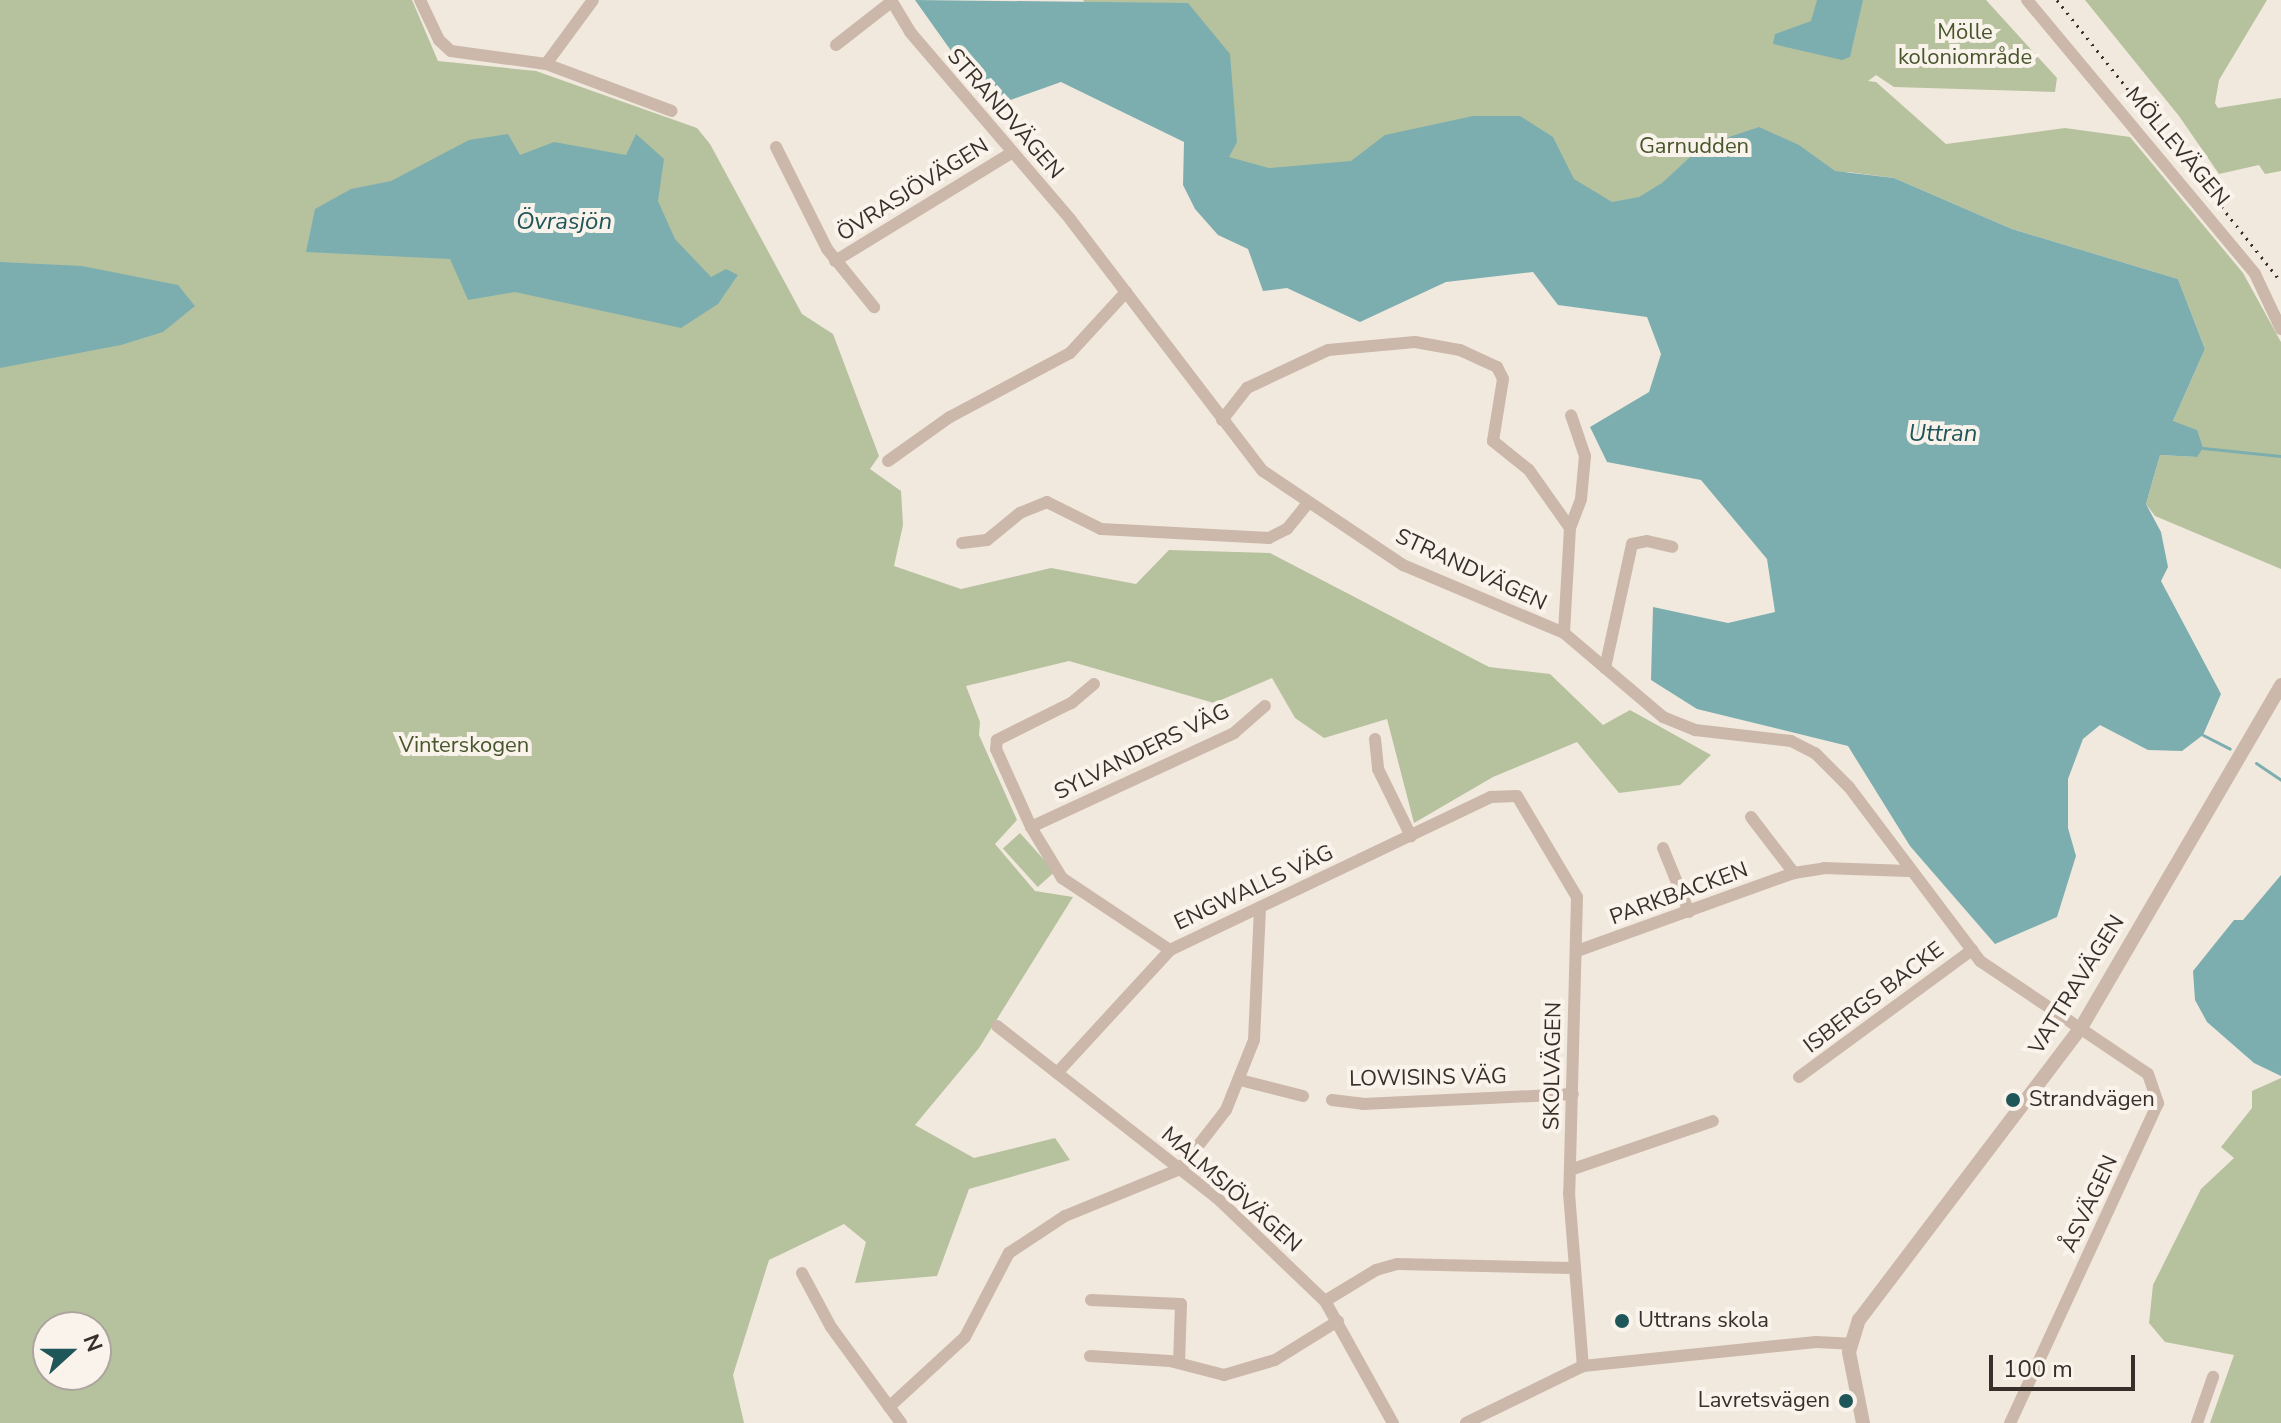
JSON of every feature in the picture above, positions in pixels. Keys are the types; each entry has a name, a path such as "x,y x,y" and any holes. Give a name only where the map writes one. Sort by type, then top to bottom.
{"street":[{"path":"420,0 439,40 451,51 546,64 672,111"},
{"path":"546,64 593,0"},
{"name":"MÖLLEVÄGEN","path":"2027,0 2255,274 2281,329"},
{"path":"836,45 891,1"},
{"name":"STRANDVÄGEN","path":"891,1 1126,292 1263,471 1307,504 1403,565 1564,633 1663,717 1706,732 1791,741 1815,753 1849,787 1908,871 1972,950 2001,975 2082,1026"},
{"path":"776,147 835,261 874,307"},
{"name":"ÖVRASJÖVÄGEN","path":"835,261 1011,153"},
{"path":"888,461 950,417 1070,353 1126,292"},
{"path":"1222,420 1247,388 1328,350 1401,342 1460,350 1497,367 1503,379 1493,441 1529,470 1570,528"},
{"path":"1564,633 1570,528 1581,499 1585,456 1571,415"},
{"path":"962,543 987,540 1020,513 1047,502 1101,529 1260,538 1287,529 1307,504"},
{"path":"1605,668 1632,544 1647,541 1672,547"},
{"path":"1094,684 1071,703 997,740 996,749 1031,827 1062,878 1170,950"},
{"name":"VATTRAVÄGEN","path":"1863,1423 1850,1368 1851,1344 1870,1301 2082,1026 2281,685"},
{"name":"SYLVANDERS VÄG","path":"1031,827 1234,733 1265,706"},
{"path":"1375,739 1378,769 1411,836"},
{"name":"ENGWALLS VÄG","path":"1057,1073 1170,950 1505,793"},
{"name":"SKOLVÄGEN","path":"1505,793 1523,800 1552,860 1575,890 1577,951 1570,1170 1572,1268 1583,1366"},
{"name":"PARKBACKEN","path":"1751,817 1794,873"},
{"path":"1663,848 1689,912"},
{"name":"PARKBACKEN","path":"1577,951 1794,873 1824,868 1908,871"},
{"path":"889,1407 965,1337 1001,1262 1019,1244 1065,1216 1180,1169 1226,1110 1255,1034 1260,907"},
{"name":"ISBERGS BACKE","path":"1799,1077 1972,950"},
{"name":"MALMSJÖVÄGEN","path":"997,1026 1180,1169 1325,1301 1393,1423"},
{"name":"ÅSVÄGEN","path":"2010,1423 2158,1103 2148,1074 2082,1026"},
{"path":"1240,1080 1303,1096"},
{"name":"LOWISINS VÄG","path":"1332,1100 1363,1104 1573,1094"},
{"path":"1570,1170 1713,1121"},
{"path":"1325,1301 1376,1270 1397,1264 1572,1268"},
{"path":"802,1273 831,1327 901,1423"},
{"path":"1091,1300 1181,1304 1179,1363"},
{"path":"1090,1356 1179,1363 1224,1375 1257,1367 1338,1321"},
{"path":"1466,1423 1583,1366 1816,1342 1851,1344"},
{"path":"2197,1423 2213,1377"}],"green space":[{"name":"Vinterskogen","path":"0,0 412,0 438,61 536,71 697,128 710,144 802,314 833,334 879,456 870,469 901,491 903,525 894,566 961,589 1051,568 1136,584 1169,550 1270,553 1489,667 1550,674 1603,725 1630,710 1711,755 1680,785 1619,793 1577,742 1493,777 1414,823 1387,719 1324,738 1295,718 1272,678 1214,703 1069,661 966,686 980,722 979,735 1017,820 995,844 1035,891 1073,897 979,1048 915,1125 974,1158 1055,1138 1070,1160 969,1189 937,1276 855,1283 866,1242 844,1224 769,1260 733,1375 744,1423 0,1423"},
{"name":"Garnudden","path":"1083,0 1986,0 2057,78 2055,92 1894,87 1876,75 1868,81 1876,82 1946,144 2065,128 2130,137 2243,273 2281,342 2281,569 2155,516 2146,504 2160,455 2197,457 2173,421 2205,349 2178,279 2012,229 1894,178 1848,172 1586,259 1238,214"},
{"path":"2085,0 2267,0 2219,80 2215,103 2218,108 2281,98 2281,171 2265,174 2259,165 2219,174 2179,116"},
{"path":"1020,833 1055,872 1038,887 1003,848"},
{"path":"2281,1078 2281,1423 2210,1423 2234,1355 2165,1342 2149,1323 2153,1285 2201,1189 2234,1158 2221,1147 2252,1108 2252,1091"}],"water":[{"name":"Uttran","path":"915,0 1188,3 1230,54 1237,142 1229,157 1269,168 1351,161 1385,135 1473,116 1520,116 1553,137 1574,179 1612,202 1639,197 1662,183 1702,146 1759,127 1799,145 1835,171 1894,178 2012,229 2178,279 2205,349 2173,421 2197,430 2203,448 2197,457 2160,455 2146,504 2161,532 2168,567 2161,581 2221,694 2203,735 2182,751 2148,750 2100,725 2083,739 2068,779 2068,828 2076,856 2057,917 1995,944 1910,846 1848,746 1697,709 1651,680 1653,607 1728,623 1775,612 1767,559 1701,480 1607,462 1590,427 1649,392 1661,354 1647,317 1558,305 1533,272 1446,282 1360,322 1287,288 1263,291 1248,249 1218,235 1195,209 1183,185 1184,142 1061,82 991,107"},
{"path":"1817,0 1863,0 1850,57 1842,60 1773,44 1775,34 1811,21"},
{"name":"Övrasjön","path":"508,134 520,155 554,142 626,155 636,134 664,159 658,201 675,239 711,277 726,269 738,275 718,304 681,328 515,292 468,300 450,259 306,252 315,209 351,189 391,181 469,140"},
{"path":"0,262 82,266 178,285 195,306 163,332 121,345 0,368"},
{"path":"2281,875 2281,1076 2254,1063 2207,1022 2195,1000 2193,971 2234,920 2243,920"}],"waterway":[{"path":"2203,448 2281,456"},
{"path":"2203,735 2230,749"},
{"path":"2256,763 2281,780"}],"railway":[{"path":"2057,0 2281,282"}],"place":[{"name":"Strandvägen","path":"2013,1100"},
{"name":"Uttrans skola","path":"1622,1321"},
{"name":"Lavretsvägen","path":"1846,1401"}],"park label":[{"name":"Mölle koloniområde","path":"1965,44"}]}
